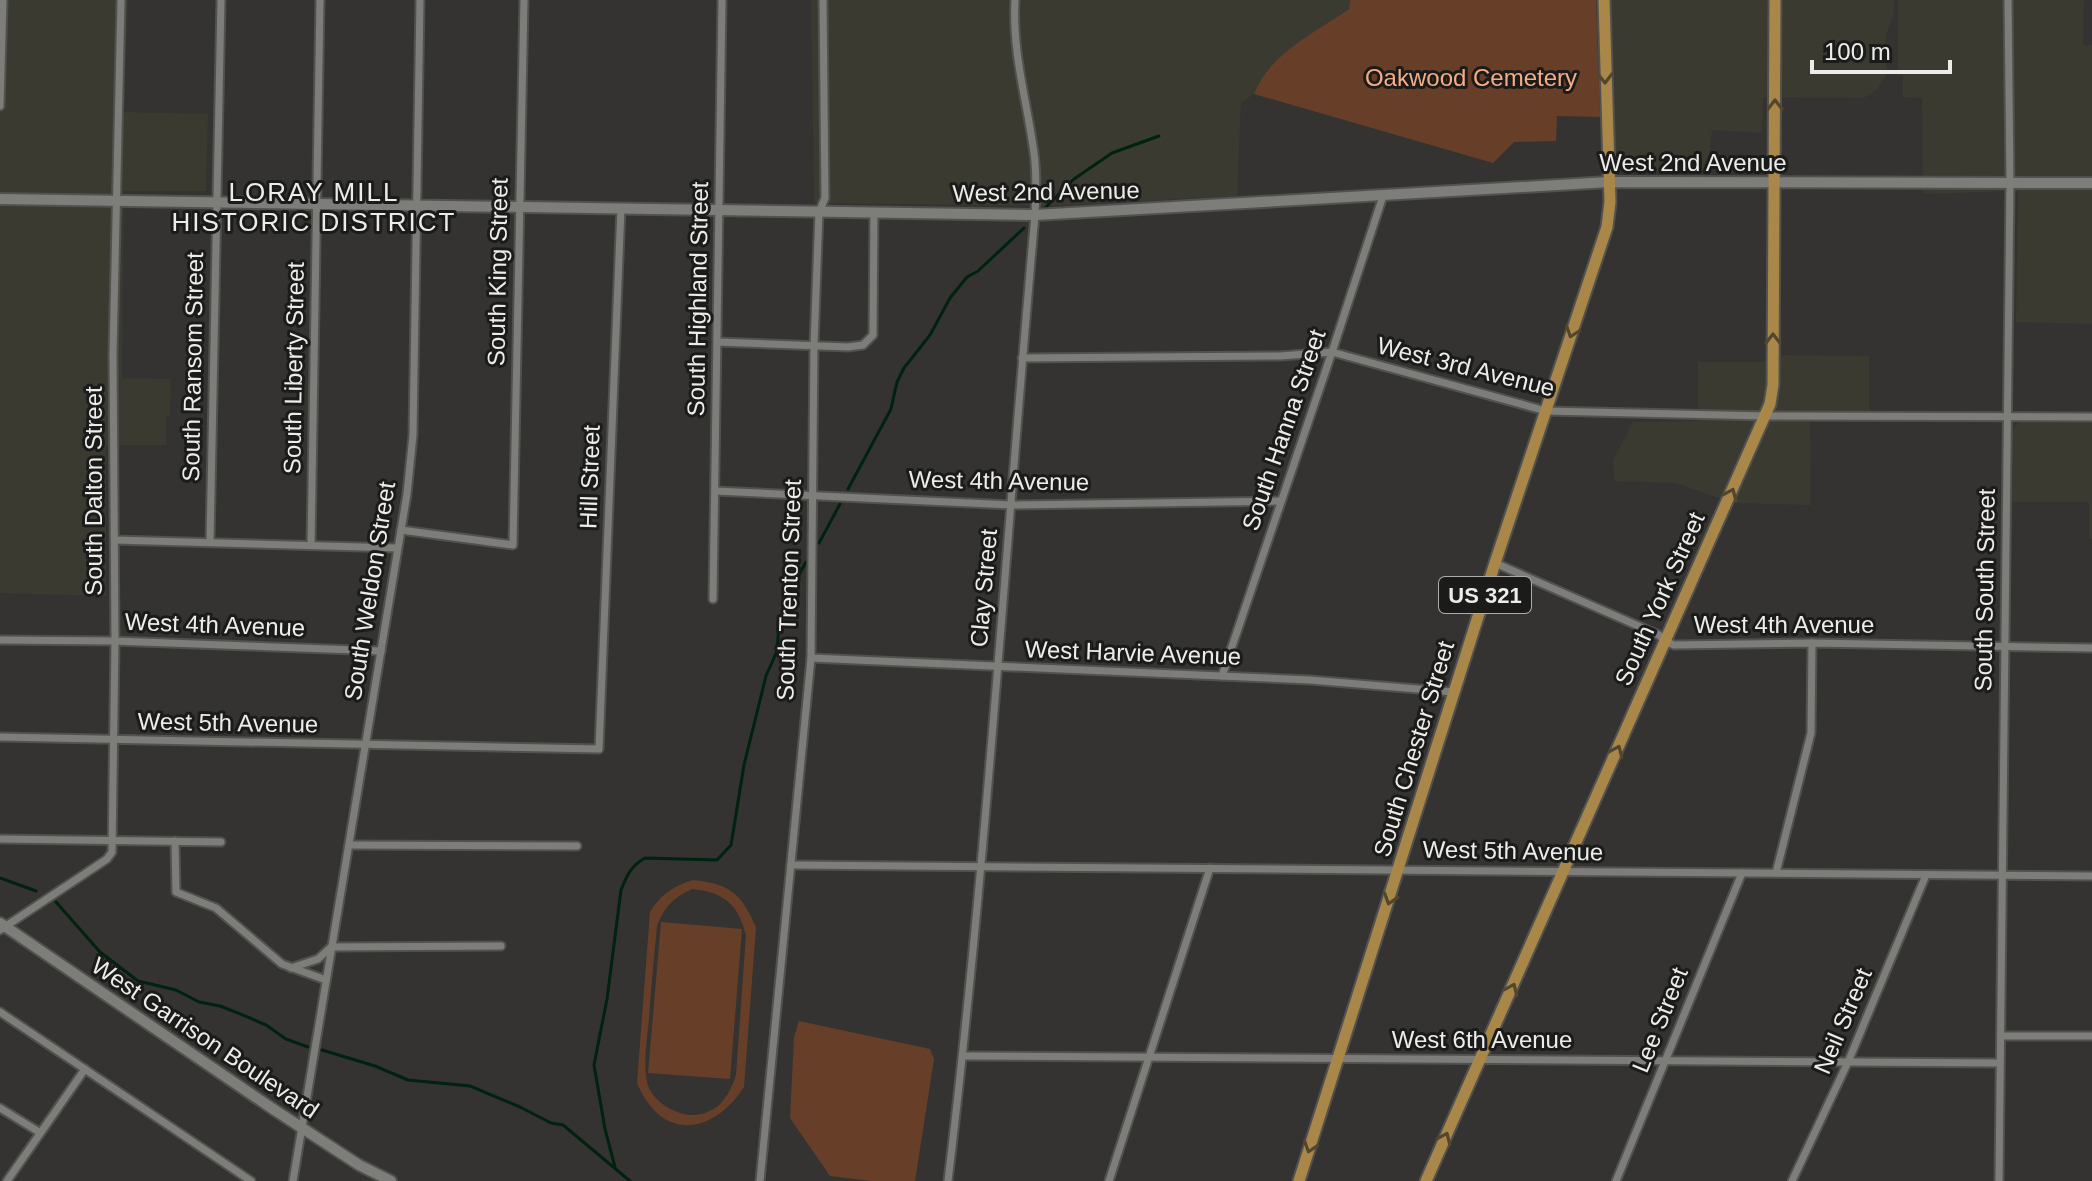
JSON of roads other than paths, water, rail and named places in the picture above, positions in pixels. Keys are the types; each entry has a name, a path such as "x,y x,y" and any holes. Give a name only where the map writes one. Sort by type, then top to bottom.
{"main road":[{"name":"South Chester Street","path":"1299,1181 1495,563 1607,227 1609,182 1604,0"},
{"name":"South York Street","path":"1426,1181 1766,416 1773,385 1775,0"}],"street":[{"path":"0,106 3,0"},
{"name":"South Dalton Street","path":"113,840 113,354 121,0"},
{"name":"South Ransom Street","path":"210,542 221,0"},
{"name":"South Liberty Street","path":"311,545 320,0"},
{"name":"South Weldon Street","path":"293,1181 401,530 413,435 420,0"},
{"name":"South King Street","path":"401,530 513,545 524,0"},
{"name":"South Highland Street","path":"713,599 722,0"},
{"name":"South Trenton Street","path":"760,1181 811,658 814,345 819,212 825,198 823,0"},
{"name":"Clay Street","path":"948,1181 963,1056 1035,215 1034,155 1014,41 1015,0"},
{"name":"South South Street","path":"1999,1181 2010,183 2008,0"},
{"name":"West 2nd Avenue","path":"0,199 1035,215 1609,182 2092,183"},
{"name":"South Hanna Street","path":"1222,676 1383,196"},
{"name":"Hill Street","path":"599,749 621,208"},
{"path":"719,342 863,345 873,335 874,213"},
{"name":"West 3rd Avenue","path":"1022,358 1280,356 1332,352 1546,411 1766,416 2092,417"},
{"name":"West 4th Avenue","path":"716,491 1012,505 1281,501"},
{"path":"115,540 397,548"},
{"name":"West 4th Avenue","path":"1495,563 1659,635 1674,645 1812,643 2092,648"},
{"name":"West 4th Avenue","path":"0,640 381,651"},
{"path":"1776,873 1811,733 1812,643"},
{"name":"West Harvie Avenue","path":"811,658 1222,676 1454,692"},
{"name":"West 5th Avenue","path":"0,737 599,749"},
{"path":"0,839 221,842"},
{"path":"2,926 107,859 112,852 113,840"},
{"path":"175,841 176,892 216,908 273,958 289,968 326,980"},
{"path":"349,845 577,846"},
{"name":"West 5th Avenue","path":"791,865 2092,876"},
{"path":"1109,1181 1210,868"},
{"name":"Lee Street","path":"1616,1181 1742,873"},
{"name":"Neil Street","path":"1792,1181 1848,1062 1926,875"},
{"name":"West Garrison Boulevard","path":"2,926 302,1128 359,1165 391,1181"},
{"path":"289,968 311,963 331,947 501,946"},
{"path":"0,1012 247,1180"},
{"path":"2001,1036 2092,1036"},
{"name":"West 6th Avenue","path":"963,1056 2000,1063"},
{"path":"7,1181 85,1069"},
{"path":"0,1108 39,1132"}],"waterway":[{"path":"1046,207 1074,179 1112,153 1159,136"},
{"path":"848,489 891,409 897,382 904,368 930,335 950,298 967,277 978,271 1024,228"},
{"path":"819,543 840,504"},
{"path":"615,1167 594,1065 607,999 621,890 630,871 645,858 717,860 731,845 744,765 766,676 777,651 779,624 788,595 806,562"},
{"path":"0,878 36,891"},
{"path":"56,902 100,952 138,981 176,990 199,1002 220,1006 308,1047"},
{"path":"322,1050 408,1080 470,1086 551,1123 563,1125 630,1181"}],"district":[{"name":"LORAY MILL HISTORIC DISTRICT","path":"314,207"}],"park label":[{"name":"Oakwood Cemetery","path":"1471,78"}]}
